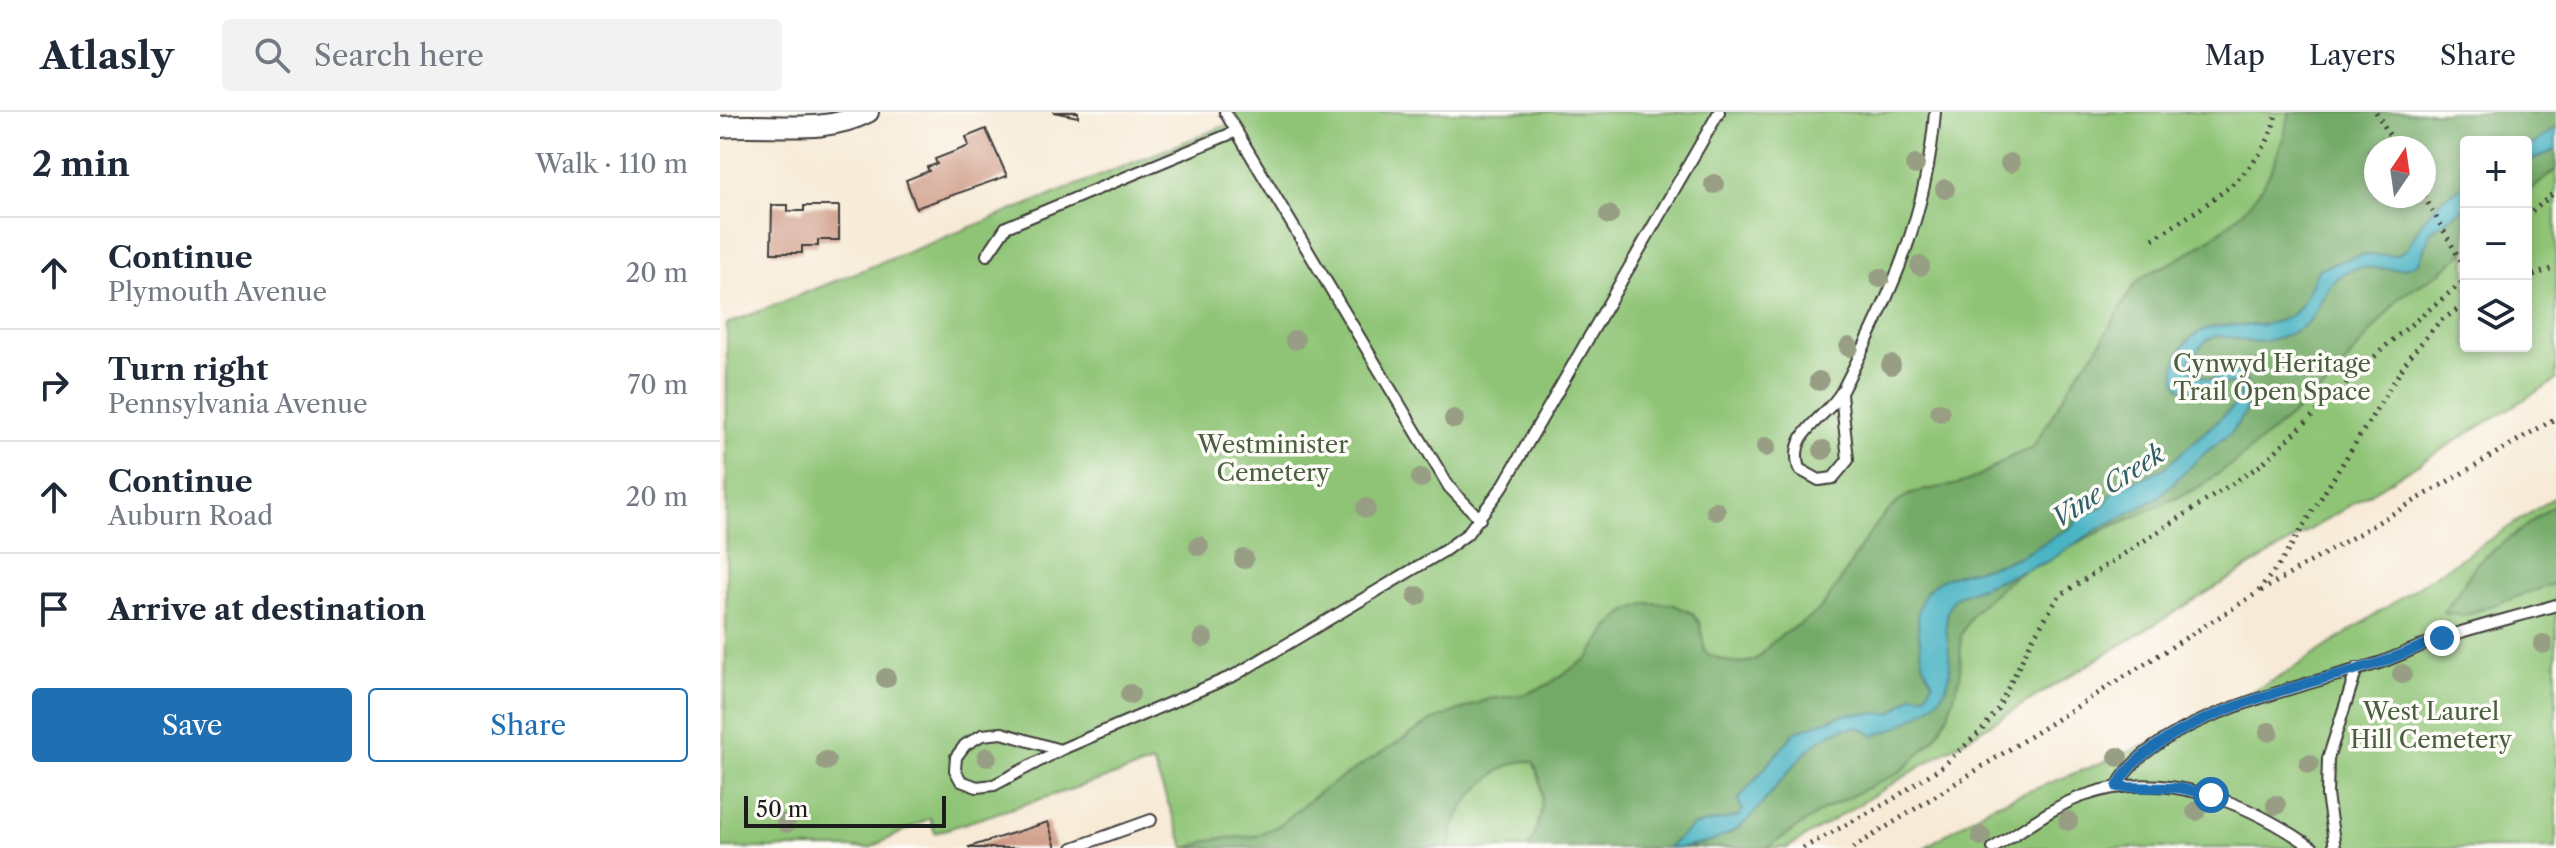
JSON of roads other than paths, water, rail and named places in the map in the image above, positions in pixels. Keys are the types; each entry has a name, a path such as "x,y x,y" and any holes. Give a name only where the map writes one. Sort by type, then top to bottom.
{"street":[{"path":"720,127 809,126 836,123 868,112"}],"lane":[{"path":"1225,112 1449,487 1480,519"},
{"path":"1060,750 1002,733 982,735 965,745 956,757 955,770 961,781 977,787 994,785 1060,750 1235,675 1287,647 1444,551 1480,519 1503,486 1719,112"},
{"path":"1841,394 1848,460 1833,478 1807,476 1799,469 1797,446 1818,414 1841,394 1882,313 1906,256 1925,187 1935,112"},
{"path":"987,255 1006,227 1017,221 1237,131"},
{"path":"2117,787 2134,761 2182,731 2280,691 2442,638 2556,605"},
{"path":"2335,848 2327,795 2328,759 2357,668"},
{"path":"1993,848 2079,797 2117,787 2179,788 2211,795 2268,819 2313,848"},
{"path":"1073,848 1151,820"}],"water":[{"path":"2556,129 2556,150 2532,160 2532,145"},
{"path":"2460,188 2460,211 2431,231 2419,262 2401,268 2366,267 2348,271 2331,283 2310,320 2285,335 2256,342 2220,336 2203,343 2189,361 2192,373 2211,380 2232,370 2243,376 2248,386 2245,413 2232,432 2156,499 2098,529 2049,561 1955,597 1946,624 1950,660 1948,683 1933,704 1911,720 1874,736 1861,728 1842,729 1825,737 1809,750 1738,828 1704,843 1667,848 1693,826 1739,816 1742,810 1738,800 1796,731 1846,714 1892,713 1913,695 1926,695 1933,682 1923,660 1919,612 1924,596 1934,584 2020,556 2075,525 2075,520 2102,507 2117,488 2163,469 2232,408 2240,395 2235,386 2228,383 2204,391 2179,387 2175,374 2176,361 2190,339 2215,327 2258,325 2286,318 2302,303 2319,268 2361,255 2397,255 2407,249 2423,220 2444,197"}],"park label":[{"name":"Cynwyd Heritage Trail Open Space","path":"2272,377"},
{"name":"Westminister Cemetery","path":"1273,458"},
{"name":"West Laurel Hill Cemetery","path":"2431,725"}],"water label":[{"name":"Vine Creek","path":"2108,486"}]}
